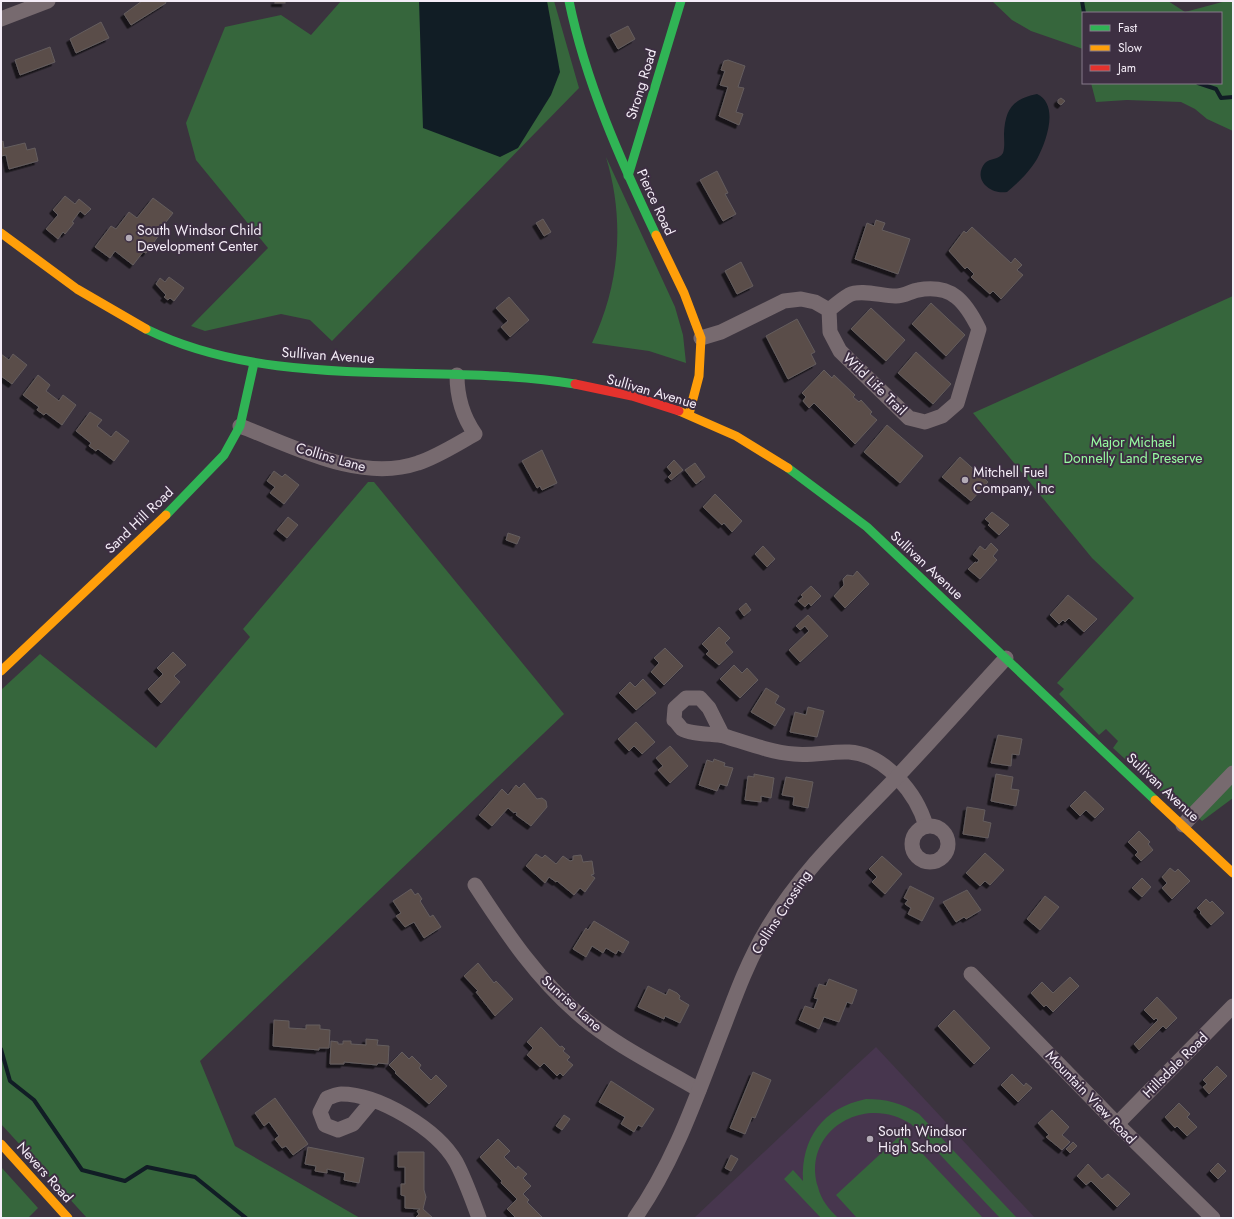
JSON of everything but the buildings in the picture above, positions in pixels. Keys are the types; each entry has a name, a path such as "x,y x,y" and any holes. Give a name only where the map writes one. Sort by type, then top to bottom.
{"main road":[{"name":"Pierce Road","path":"569,1 578,39 594,92 628,176 684,293 701,338 699,376 688,414"},
{"name":"Strong Road","path":"628,176 681,1"},
{"name":"Sullivan Avenue","path":"1,233 100,305 133,324 170,340 218,356 254,363 342,371 491,376 572,384 652,402 688,414 750,444 807,480 835,500 867,527 1233,873"},
{"name":"Sand Hill Road","path":"1,671 178,503 224,455 240,426 254,363"},
{"name":"Nevers Road","path":"1,1144 68,1218"}],"street":[{"path":"1,19 48,1"},
{"name":"Wild Life Trail","path":"936,288 950,291 970,310 979,329 957,403 942,416 925,422 909,418 840,350 830,332 829,310 850,294 874,293 896,297 917,290 936,288"},
{"path":"701,338 722,332 784,301 801,299 815,302 829,310"},
{"name":"Collins Lane","path":"240,426 321,456 356,467 380,470 418,463 475,434 468,424 457,392 457,375"},
{"name":"Collins Crossing","path":"635,1218 646,1203 669,1159 699,1090 745,970 766,930 789,895 814,862 897,777 1006,658"},
{"path":"723,736 752,746 796,755 850,752 867,756 897,777 916,800 926,826"},
{"path":"1182,825 1233,773"},
{"name":"Sunrise Lane","path":"475,885 517,948 545,982 583,1017 628,1047 699,1090"},
{"name":"Mountain View Road","path":"971,974 1117,1124 1213,1218"},
{"name":"Hillsdale Road","path":"1117,1124 1233,1006"},
{"path":"373,1100 391,1107 431,1132 455,1161 479,1218"}],"shaded area":[{"path":"419,1 547,1 560,72 551,95 518,148 500,157 423,128"},
{"path":"1037,94 1044,99 1048,106 1049,115 1047,134 1041,152 1024,177 1007,192 995,191 985,185 982,180 982,169 987,161 999,157 1003,153 1004,134 1008,112 1021,99"},
{"name":"South Windsor High School","path":"876,1047 1035,1218 694,1218 850,1071"}],"green space":[{"path":"341,1 554,1 579,88 332,341 310,320 281,314 205,331 191,326 268,248 196,160 186,123 225,27 281,15 311,35"},
{"path":"992,1 1168,1 1185,12 1082,12 1082,49 1031,31 1012,20"},
{"path":"1226,1 1233,1 1233,131 1207,119 1195,109 1181,102 1127,100 1096,102 1091,84 1222,84 1222,12 1185,12"},
{"path":"606,157 675,307 683,335 686,363 649,351 592,343 609,298 617,252 616,204"},
{"name":"Major Michael Donnelly Land Preserve","path":"1233,296 1233,798 1202,821 1185,805 1181,810 1113,748 1118,741 1106,729 1099,735 1059,694 1064,689 1057,683 1134,598 1092,558 973,413"},
{"path":"368,482 374,482 564,714 200,1061 235,1146 360,1218 87,1218 1,1124 1,690 40,654 156,748 250,637 243,629"},
{"path":"866,1099 894,1102 919,1114 1017,1218 1000,1218 911,1124 893,1116 875,1113 857,1116 841,1123 828,1134 819,1149 815,1167 818,1187 826,1204 838,1218 821,1218 784,1179 793,1170 803,1181 803,1166 806,1151 818,1127 838,1110 851,1103"},
{"path":"903,1133 983,1218 857,1218 836,1195"},
{"path":"1,1167 38,1208 28,1218 1,1218"}],"waterway":[{"path":"1082,1 1084,12"},
{"path":"1201,84 1216,89 1221,98 1233,97"},
{"path":"1,1049 10,1081 34,1100 82,1170 125,1181 147,1167 195,1177 246,1218"}],"traffic: fast":[{"path":"569,1 585,61 605,120 656,235"},
{"path":"628,176 681,1"},
{"path":"146,329 196,349 248,361 302,368 357,372 521,378 575,384"},
{"path":"166,515 224,455 240,426 254,363"},
{"path":"788,468 867,527 1155,800"}],"traffic: slow":[{"path":"1,233 77,289 146,329"},
{"path":"656,235 684,293 701,338 699,376 689,414"},
{"path":"679,411 736,436 788,468"},
{"path":"1,671 166,515"},
{"path":"1155,800 1233,873"},
{"path":"1,1144 68,1218"}],"traffic: jam":[{"path":"575,384 632,396 679,411"}],"place":[{"name":"South Windsor Child Development Center","path":"129,238"},
{"name":"Mitchell Fuel Company, Inc","path":"965,480"},
{"name":"South Windsor High School","path":"870,1139"}]}
